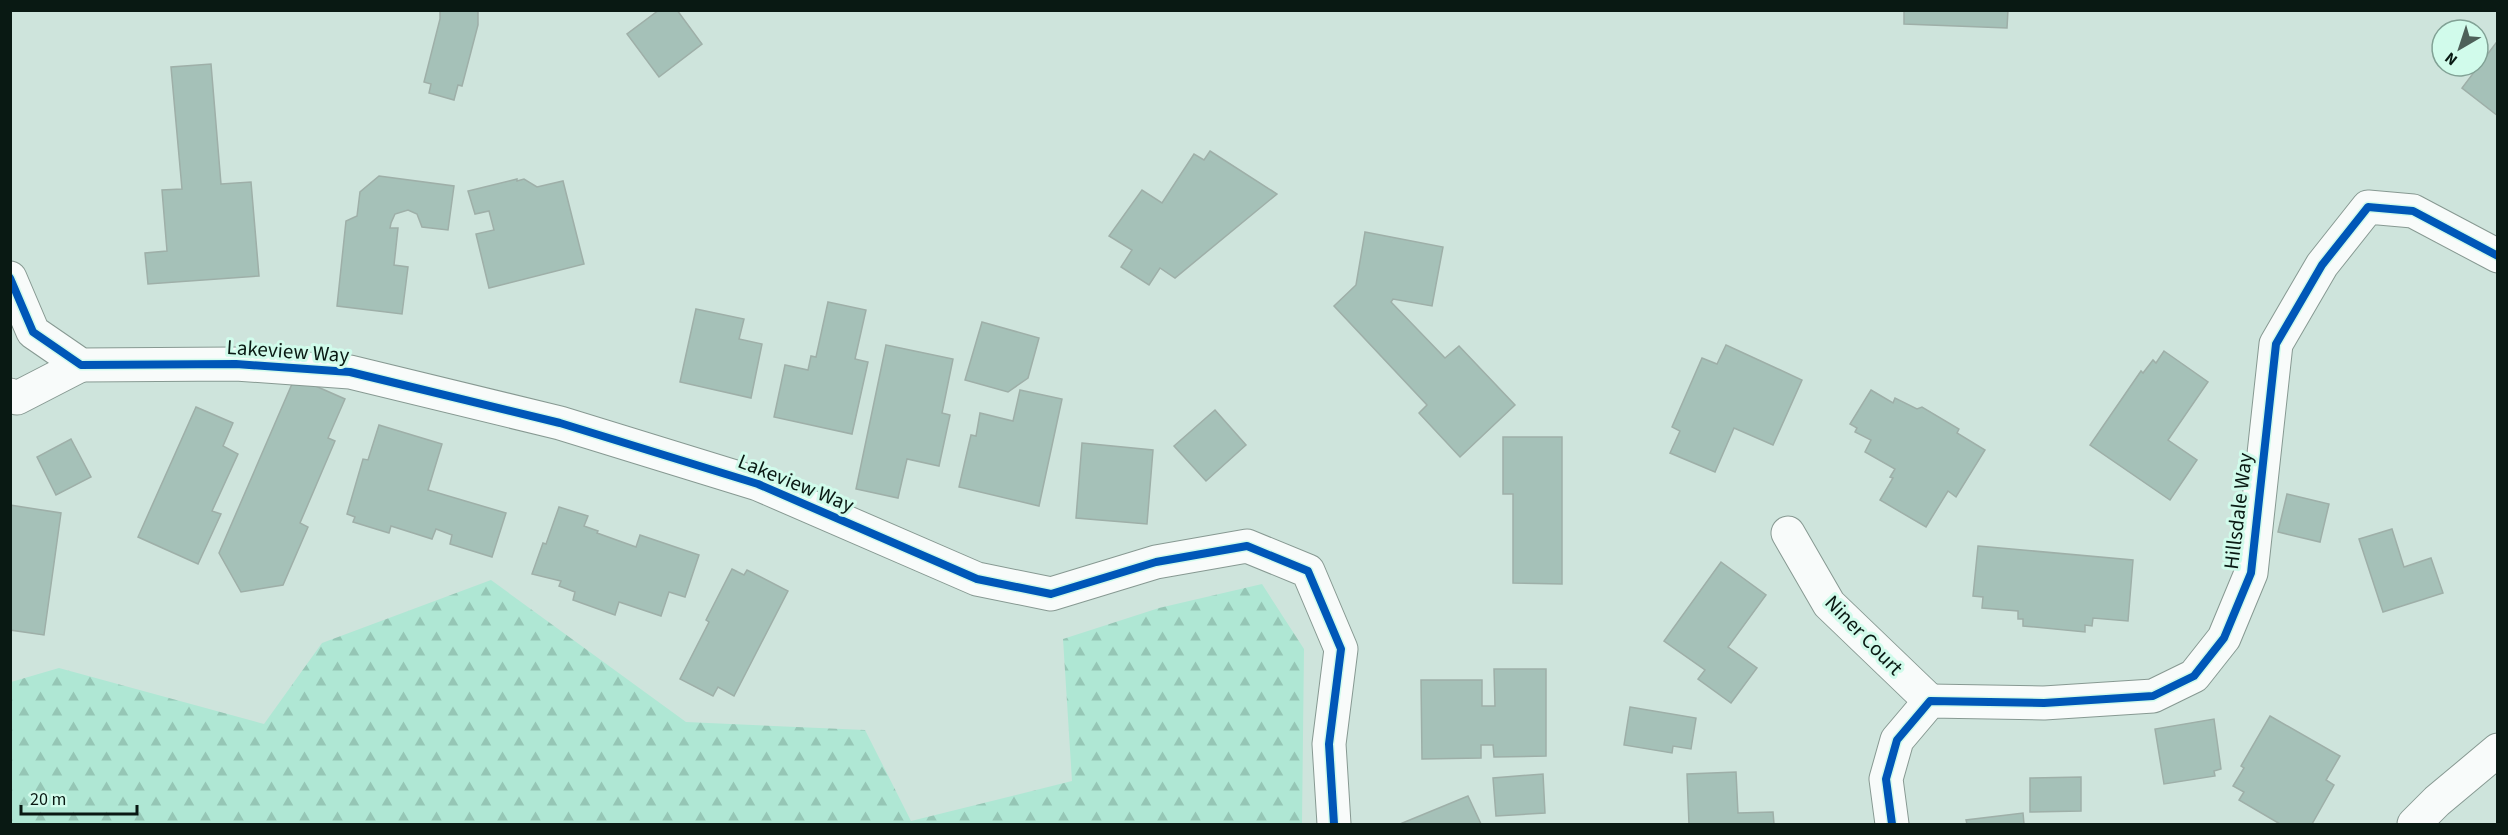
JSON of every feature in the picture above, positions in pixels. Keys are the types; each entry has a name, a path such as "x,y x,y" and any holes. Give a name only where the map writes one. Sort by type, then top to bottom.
{"street":[{"name":"Hillsdale Way","path":"1930,701 2044,703 2153,696 2194,675 2224,638 2251,573 2276,344 2322,265 2368,207 2413,211 2498,256"},
{"path":"10,278 33,332 81,365 17,398 10,395"},
{"name":"Lakeview Way","path":"81,365 236,364 350,372 560,423 758,484 976,579 1052,594 1156,561 1247,546 1308,571 1341,648 1329,744 1334,825"},
{"name":"Niner Court","path":"1788,533 1829,604 1930,701"},
{"path":"1892,825 1886,779 1897,740 1930,701"},
{"path":"2415,825 2437,801 2498,750"}],"green space":[{"path":"491,580 686,722 865,730 911,821 1072,781 1063,639 1159,608 1262,584 1304,649 1302,824 11,824 11,682 59,668 264,724 322,643"}],"building":[{"path":"440,10 478,10 478,25 462,86 458,85 454,100 429,93 431,84 424,82 440,19"},
{"path":"659,10 677,10 702,44 659,77 627,34"},
{"path":"1904,10 2008,10 2007,28 1904,24"},
{"path":"2496,43 2498,44 2498,116 2462,88 2470,78 2490,78 2490,51"},
{"path":"211,64 221,184 251,182 259,276 148,284 145,253 167,251 162,190 182,189 171,67"},
{"path":"1210,151 1277,194 1175,278 1160,268 1149,285 1121,267 1132,250 1109,236 1142,190 1162,203 1194,154 1204,160"},
{"path":"379,176 454,186 448,230 422,227 417,214 408,210 395,214 391,223 390,228 398,228 394,265 408,267 402,314 337,306 346,221 357,216 360,192"},
{"path":"517,179 517,181 524,179 537,187 563,181 584,264 489,288 476,234 494,230 489,211 475,214 468,191"},
{"path":"1365,232 1443,247 1432,306 1393,299 1391,302 1445,358 1459,346 1515,405 1460,457 1419,413 1427,405 1334,306 1356,285"},
{"path":"828,302 866,310 855,359 868,362 852,434 774,417 785,365 808,370 811,356 816,357"},
{"path":"696,309 744,319 739,339 762,344 751,398 680,382"},
{"path":"982,322 1039,338 1028,378 1008,392 965,380"},
{"path":"886,345 953,359 942,413 950,415 939,466 907,459 898,498 856,489"},
{"path":"1726,345 1802,380 1773,445 1734,428 1715,472 1670,453 1680,431 1672,427 1702,358 1717,364"},
{"path":"2164,351 2208,382 2168,440 2197,460 2170,500 2090,445 2141,371 2143,373 2153,360 2156,363"},
{"path":"295,377 345,399 328,438 335,441 300,523 308,527 283,585 241,592 219,553"},
{"path":"1020,390 1062,399 1039,506 959,487 971,435 976,436 980,413 1013,421"},
{"path":"1871,390 1893,403 1895,398 1917,409 1922,407 1959,429 1957,433 1985,450 1956,497 1948,491 1926,527 1880,500 1893,478 1890,477 1895,469 1865,452 1871,440 1855,432 1857,428 1850,424"},
{"path":"196,407 233,423 223,446 238,454 212,511 221,514 198,564 138,537"},
{"path":"1215,410 1246,445 1206,481 1174,446"},
{"path":"379,425 442,444 428,490 506,513 492,557 450,544 452,535 436,529 432,539 391,526 389,533 353,522 355,517 347,514 363,459 368,460"},
{"path":"1503,437 1562,437 1562,584 1513,583 1513,494 1503,494"},
{"path":"71,439 91,477 56,495 37,457"},
{"path":"1082,443 1153,450 1147,524 1076,518"},
{"path":"2287,494 2329,504 2320,542 2278,532"},
{"path":"10,505 61,513 44,635 10,630"},
{"path":"559,507 588,516 584,526 598,531 597,533 636,547 640,535 699,555 685,597 669,592 661,616 619,602 615,615 573,600 575,592 559,586 561,581 532,574"},
{"path":"2392,529 2404,567 2431,558 2443,593 2383,612 2359,539"},
{"path":"1978,546 2133,560 2128,621 2093,618 2092,626 2085,625 2085,632 2023,626 2023,619 2018,619 2018,611 1982,608 1983,597 1973,596"},
{"path":"1721,562 1766,595 1728,647 1757,668 1731,703 1698,679 1705,670 1664,641"},
{"path":"732,569 744,575 747,570 788,591 734,696 718,687 713,696 680,679 709,622 706,620"},
{"path":"1494,669 1546,669 1546,756 1494,757 1493,745 1481,745 1481,758 1422,759 1421,680 1482,680 1482,706 1495,706"},
{"path":"1630,707 1696,718 1691,749 1673,746 1672,753 1624,745"},
{"path":"2270,716 2340,756 2326,780 2334,785 2312,824 2280,824 2239,800 2244,792 2233,786 2244,768 2241,766"},
{"path":"2214,719 2221,769 2214,771 2215,776 2164,784 2155,729"},
{"path":"1736,772 1738,813 1773,812 1774,824 1689,824 1687,774"},
{"path":"1543,774 1545,813 1496,816 1493,778"},
{"path":"2081,777 2081,811 2030,812 2030,778"},
{"path":"1468,796 1481,824 1400,824"},
{"path":"2023,813 2024,824 1967,824 1966,820"}],"cycle path":[{"path":"1892,824 1886,779 1897,740 1930,701 2044,703 2153,696 2194,676 2224,638 2251,573 2276,344 2322,265 2368,207 2413,211 2498,256"},
{"path":"10,278 33,332 81,365 236,364 350,372 560,423 758,484 977,579 1051,594 1156,562 1247,546 1308,571 1341,649 1329,744 1334,824"}]}
